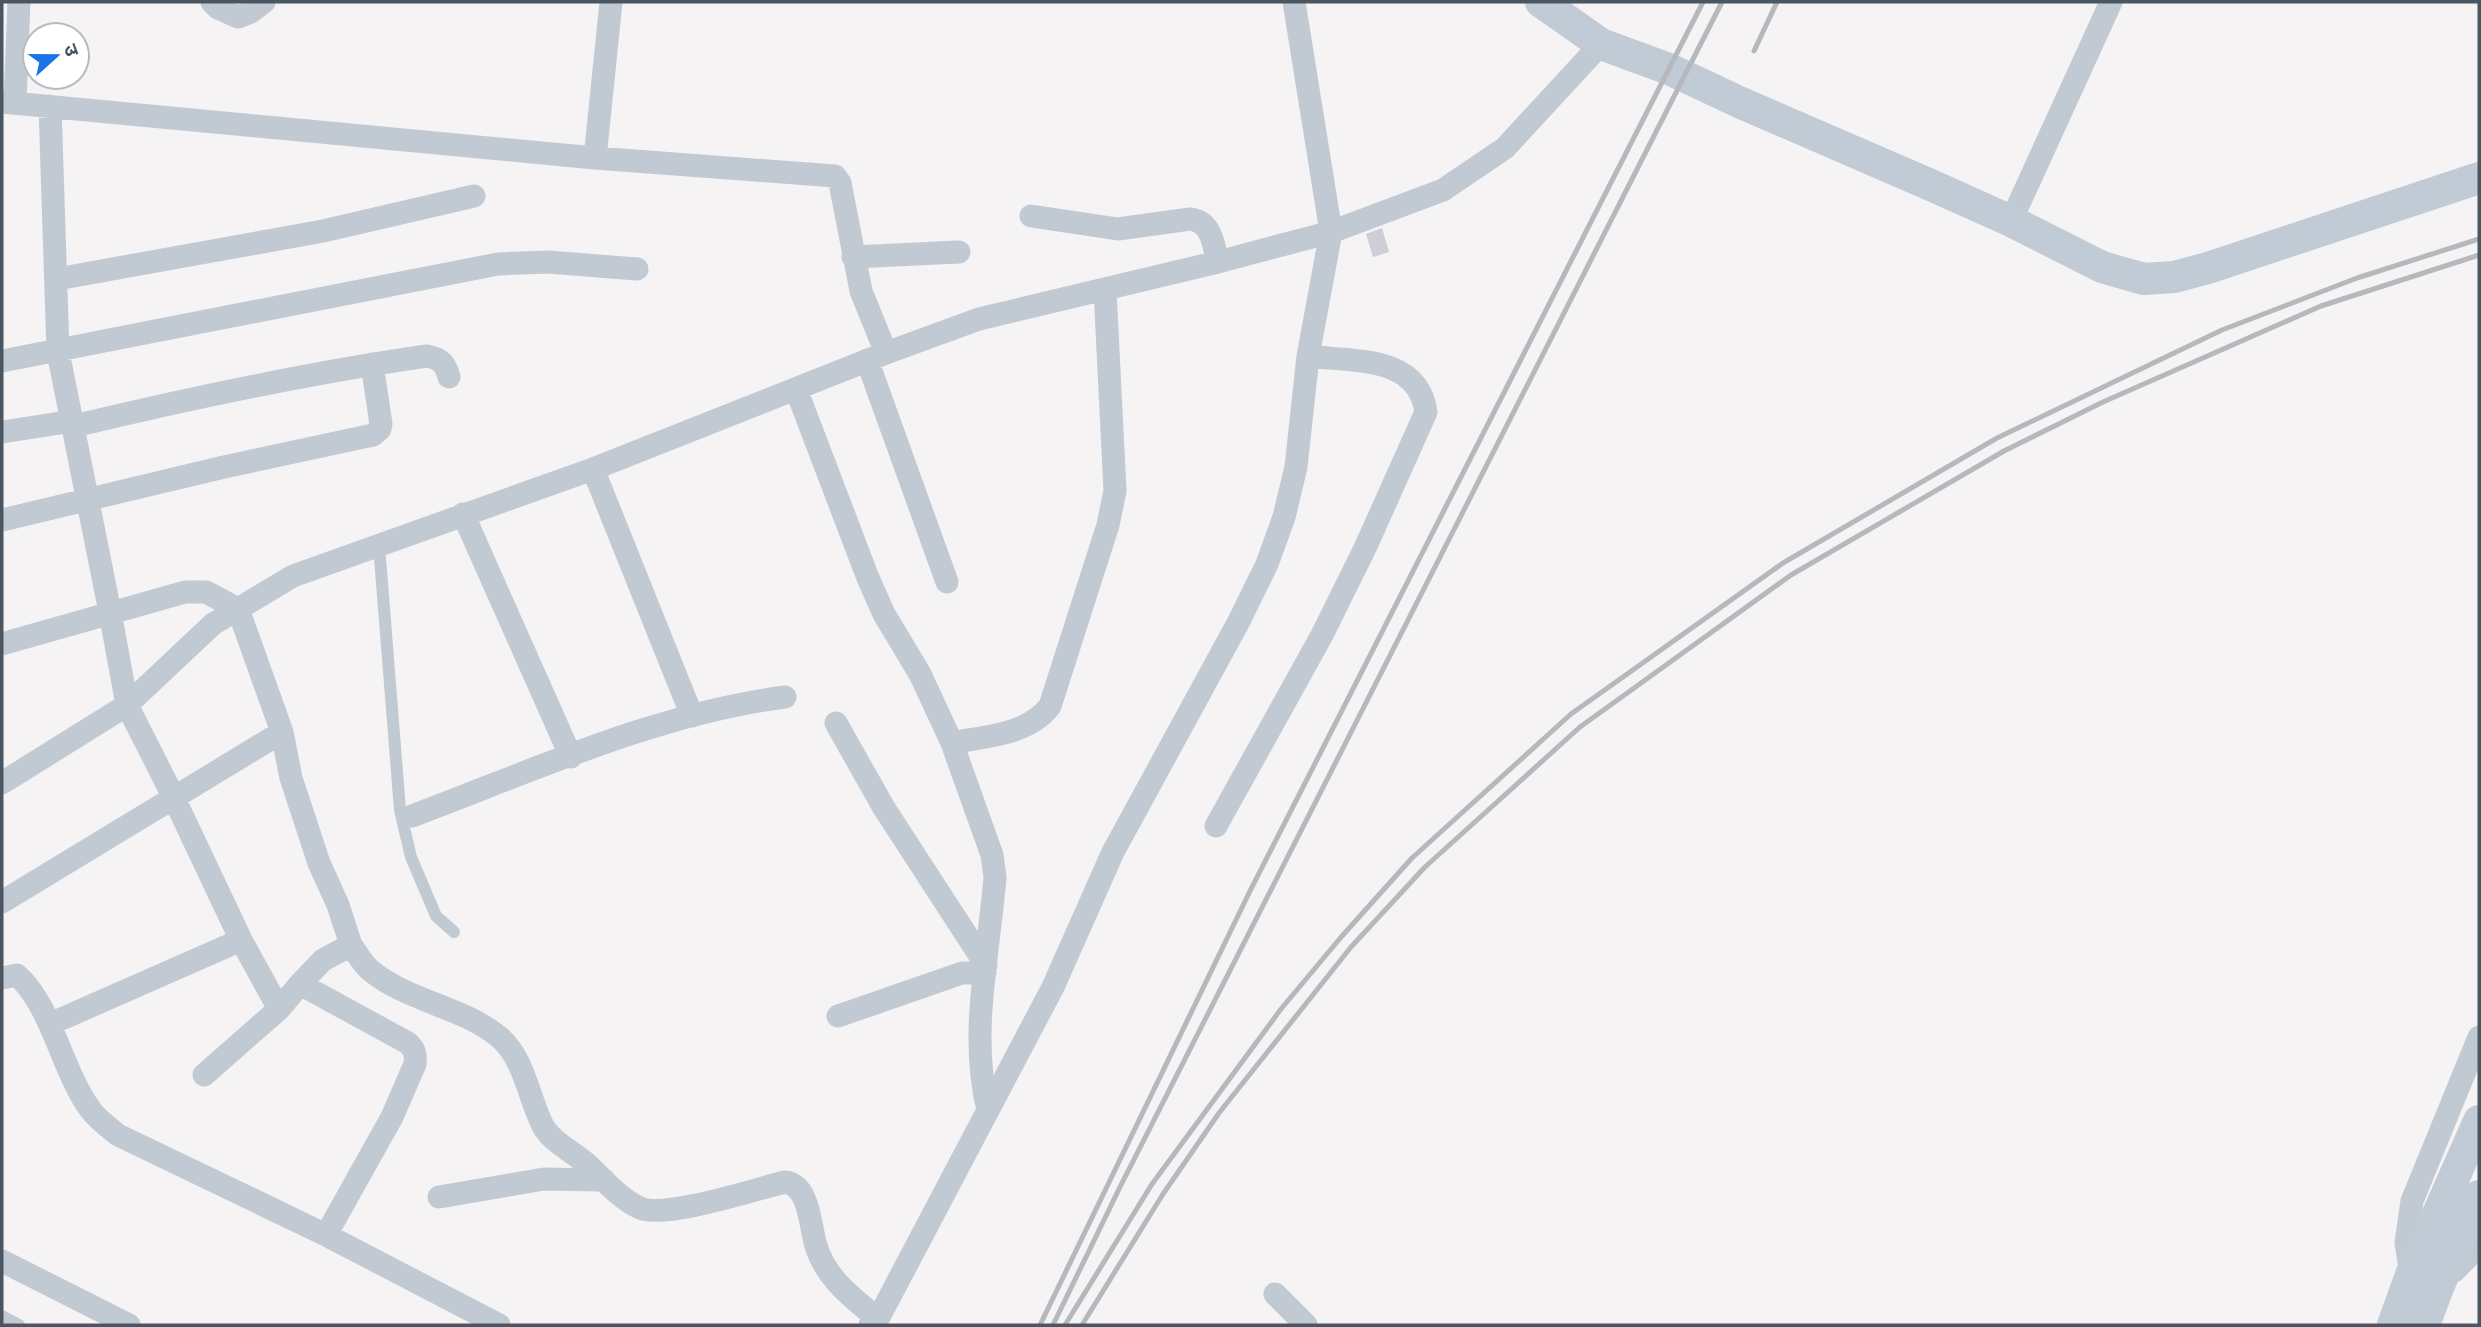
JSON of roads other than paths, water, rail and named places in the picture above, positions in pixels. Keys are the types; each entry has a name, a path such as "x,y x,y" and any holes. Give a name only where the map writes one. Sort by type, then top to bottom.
{"street":[{"path":"19,2 8,102 596,158 835,176 840,183 853,257 877,356 947,582"},
{"path":"212,2 218,8 238,17 251,12 264,2"},
{"path":"596,158 611,2"},
{"path":"2,644 185,592 206,592 238,609 282,732 290,778 319,863 342,913 351,945 369,970 391,984 480,1024 500,1037 525,1079 544,1127 554,1139 575,1153 627,1201 642,1209 675,1209 792,1182 804,1199 816,1247 825,1266 843,1291 874,1322 1053,987 1113,852 1238,623 1267,564 1284,517 1296,467 1308,356 1331,232 1294,2"},
{"path":"2011,221 2110,2"},
{"path":"1549,4 1601,44 1669,69 2011,221 2102,267 2144,279 2174,277 2208,268 2479,178"},
{"path":"2,783 127,705 213,624 293,576 593,469 877,356 979,319 1331,232 1443,190 1505,148 1601,44"},
{"path":"51,106 58,352 127,705 241,940 279,1009"},
{"path":"57,279 323,231 474,196"},
{"path":"1031,216 1118,229 1199,220 1210,232 1218,262"},
{"path":"853,257 959,253"},
{"path":"2,361 498,264 548,262 637,269"},
{"path":"952,743 1011,731 1030,724 1050,706 1108,525 1115,491 1105,290"},
{"path":"2,432 73,423 210,394 427,356 439,359 445,365 449,377"},
{"path":"1216,826 1322,635 1366,546 1426,412 1424,398 1408,375 1385,366 1308,356"},
{"path":"2,520 373,435 382,424 372,364"},
{"path":"796,388 868,578 884,614 920,674 952,743 992,855 995,877 985,969 980,1061 988,1110"},
{"path":"593,469 692,716"},
{"path":"463,514 571,757"},
{"path":"412,816 655,725 741,702 785,697"},
{"path":"836,723 884,808 985,969"},
{"path":"2,902 282,732"},
{"path":"50,1024 241,940"},
{"path":"204,1075 279,1009 323,960 351,945"},
{"path":"838,1016 962,974 985,969"},
{"path":"2,978 17,975 24,981 50,1024 91,1111 118,1135 326,1235 499,1325"},
{"path":"300,984 408,1043 416,1056 392,1117 326,1235"},
{"path":"2425,1280 2406,1243 2412,1201 2479,1037"},
{"path":"2424,1325 2425,1280 2437,1215 2479,1121"},
{"path":"439,1198 544,1179 604,1180"},
{"path":"2393,1325 2425,1280 2472,1233 2479,1196"},
{"path":"2,1261 130,1325"},
{"path":"1275,1294 1306,1325"}],"lane":[{"path":"379,545 400,810 411,857 436,916 454,932"},
{"path":"2,1316 19,1325"}],"railway":[{"path":"1040,1325 1249,893 1703,2"},
{"path":"1053,1325 1121,1185 1722,2"},
{"path":"1754,51 1777,2"},
{"path":"1065,1325 1152,1184 1281,1009 1412,858 1571,714 1783,563 1997,438 2222,330 2357,278 2479,239"},
{"path":"1082,1325 1163,1194 1219,1113 1351,947 1425,867 1580,727 1791,575 2004,451 2103,402 2321,306 2479,255"}]}
